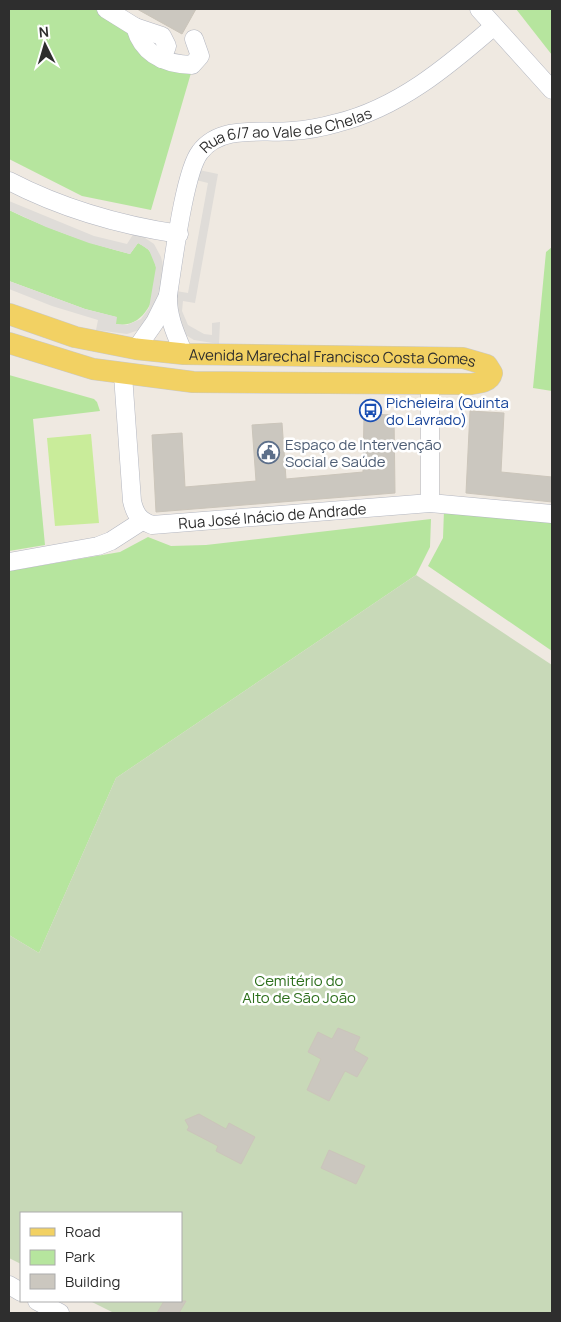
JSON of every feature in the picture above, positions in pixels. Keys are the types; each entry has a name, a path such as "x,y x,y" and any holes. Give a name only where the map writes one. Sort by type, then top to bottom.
{"main road":[{"name":"Avenida Marechal Francisco Costa Gomes","path":"9,314 76,337 136,349 184,354 463,358 487,365 492,373 491,377 478,383 217,383 123,375 70,364 9,343"}],"street":[{"path":"106,9 135,27 139,41 148,51 173,65 192,65 200,56 194,39"},
{"path":"479,9 493,27 552,90"},
{"name":"Rua 6/7 ao Vale de Chelas","path":"168,295 192,167 200,151 212,140 236,133 293,131 338,123 393,103 453,62 493,27"},
{"path":"9,181 64,206 134,226 179,234"},
{"path":"136,349 155,322 168,295"},
{"path":"168,295 168,306 173,327 184,354"},
{"path":"9,562 98,546 112,541 142,521 132,501 123,375"},
{"path":"430,384 430,502"},
{"name":"Rua José Inácio de Andrade","path":"142,521 152,525 162,525 430,502 552,514"},
{"path":"39,1302 60,1313"}],"green space":[{"path":"9,9 95,9 191,73 151,210 82,196 9,159"},
{"path":"516,9 552,9 552,55"},
{"path":"9,210 53,229 114,250 130,254 138,243 146,248 152,255 156,265 157,277 152,301 146,312 138,320 128,324 116,324 116,317 85,309 9,281"},
{"path":"552,247 552,391 533,388 546,252"},
{"path":"9,375 94,399 100,411 33,419 45,545 9,551"},
{"path":"91,434 99,523 55,526 47,438"},
{"path":"444,510 552,518 552,651 428,566 443,538"},
{"path":"431,519 430,547 416,575 116,778 39,953 9,935 9,571 120,552 148,537 171,546 206,545"},
{"name":"Cemitério do Alto de São João","path":"416,575 552,665 552,1313 114,1313 92,1302 182,1302 182,1212 20,1212 20,1264 9,1258 9,935 39,953 116,778"}],"shaded area":[{"path":"199,170 218,174 195,303 183,301 182,311 188,325 204,334 212,335 212,323 220,322 219,344 194,340 184,334 177,322 176,291 188,293 208,183 196,180"},
{"path":"9,201 94,236 127,244 134,233 154,244 161,257 164,269 158,306 142,329 127,334 96,330 98,320 52,306 9,289 9,281 85,309 117,317 116,324 127,325 141,319 149,308 156,267 149,250 138,243 130,254 89,243 46,227 9,210"}],"building":[{"path":"137,9 196,9 182,34"},
{"path":"470,411 504,413 501,472 552,477 552,502 466,493"},
{"path":"364,414 394,415 395,493 156,512 152,435 182,433 185,487 256,481 252,425 282,423 286,479 363,472"},
{"path":"338,1028 360,1037 354,1050 368,1058 357,1077 345,1071 329,1101 307,1090 321,1059 308,1052 318,1032 332,1039"},
{"path":"199,1114 226,1129 229,1123 255,1137 241,1164 216,1151 218,1146 187,1130 189,1127 185,1120"},
{"path":"329,1150 365,1166 356,1184 321,1168"},
{"path":"186,1301 179,1313 157,1313 163,1302"}],"place":[{"name":"Picheleira (Quinta do Lavrado)","path":"370,411"},
{"name":"Espaço de Intervenção Social e Saúde","path":"269,453"}]}
